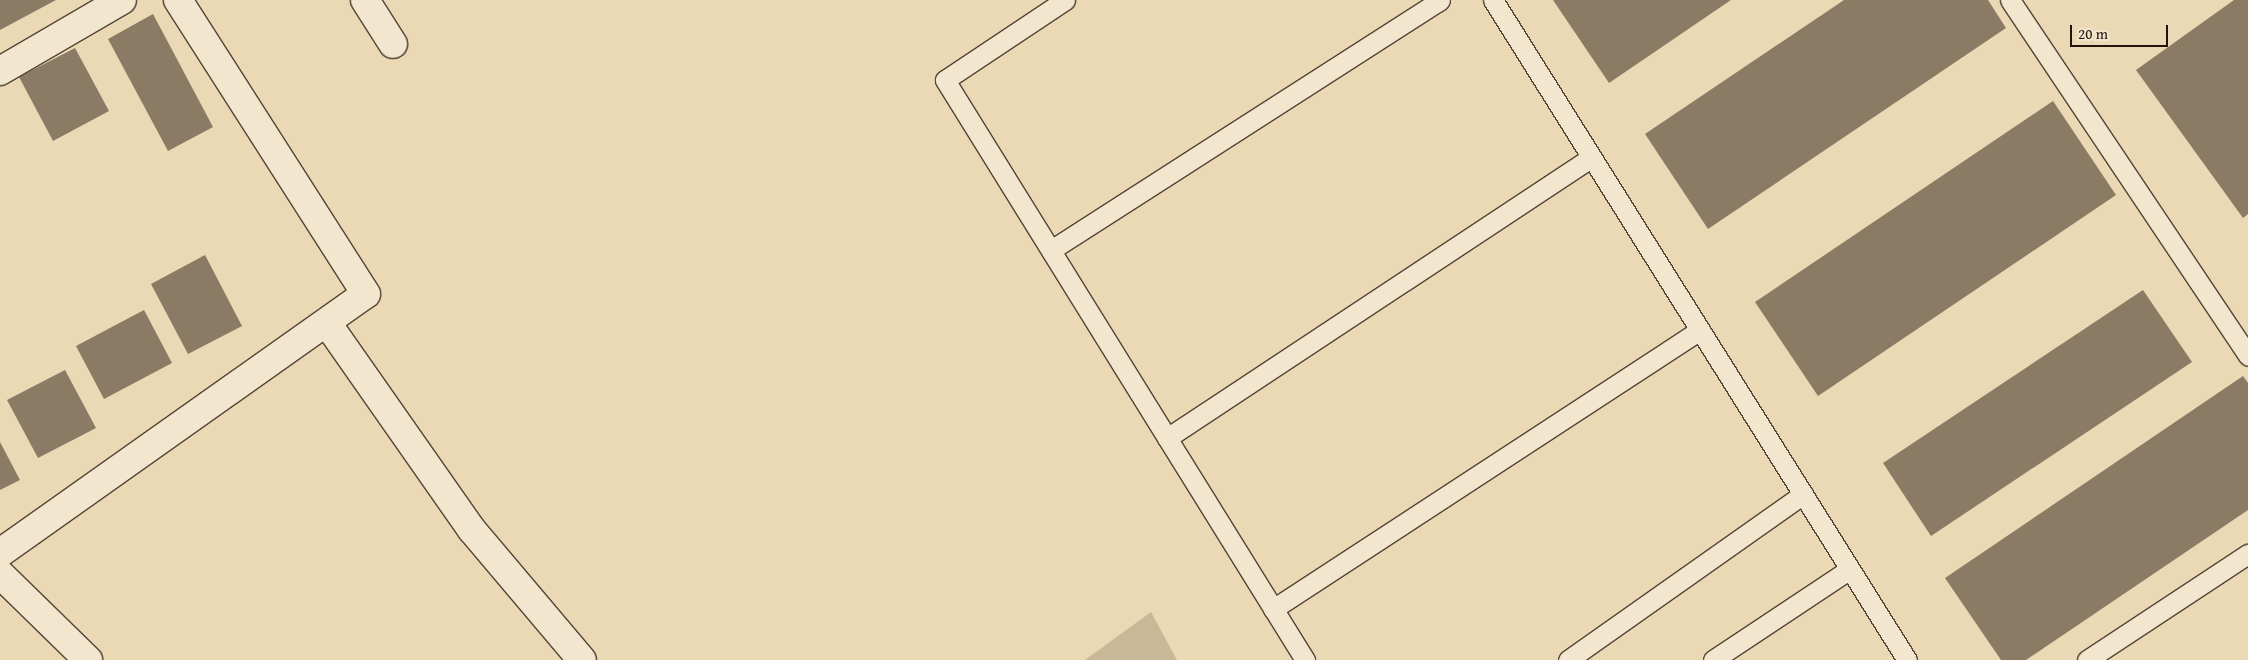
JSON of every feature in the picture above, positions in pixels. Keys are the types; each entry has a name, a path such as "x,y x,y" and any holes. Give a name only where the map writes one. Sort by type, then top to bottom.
{"street":[{"path":"0,71 122,0"},
{"path":"0,553 366,294 178,0"},
{"path":"364,0 393,44"},
{"path":"327,323 472,530 582,660"},
{"path":"0,574 88,660"}],"lane":[{"path":"1065,0 945,80 1305,660"},
{"path":"1051,250 1440,0"},
{"path":"1493,0 1907,660"},
{"path":"2010,0 2248,356"},
{"path":"1167,438 1592,157"},
{"path":"1273,609 1700,330"},
{"path":"1568,660 1803,494"},
{"path":"2087,660 2248,554"},
{"path":"1714,660 1850,569"}],"shaded area":[{"path":"1151,612 1177,660 1085,660"}],"building":[{"path":"0,0 56,0 0,30"},
{"path":"1553,0 1731,0 1609,83"},
{"path":"1844,0 1988,0 2006,28 1708,229 1645,134"},
{"path":"2234,0 2248,0 2248,214 2243,218 2136,70"},
{"path":"153,14 213,127 168,151 108,39"},
{"path":"75,48 109,111 53,141 19,77"},
{"path":"2053,101 2116,195 1818,396 1755,302"},
{"path":"205,255 242,326 188,354 151,284"},
{"path":"2143,290 2192,362 1931,536 1883,463"},
{"path":"144,310 172,363 104,399 76,346"},
{"path":"65,370 96,428 38,458 7,400"},
{"path":"2243,376 2248,383 2248,510 2026,660 2001,660 1945,578"},
{"path":"0,442 20,480 0,490"}]}
